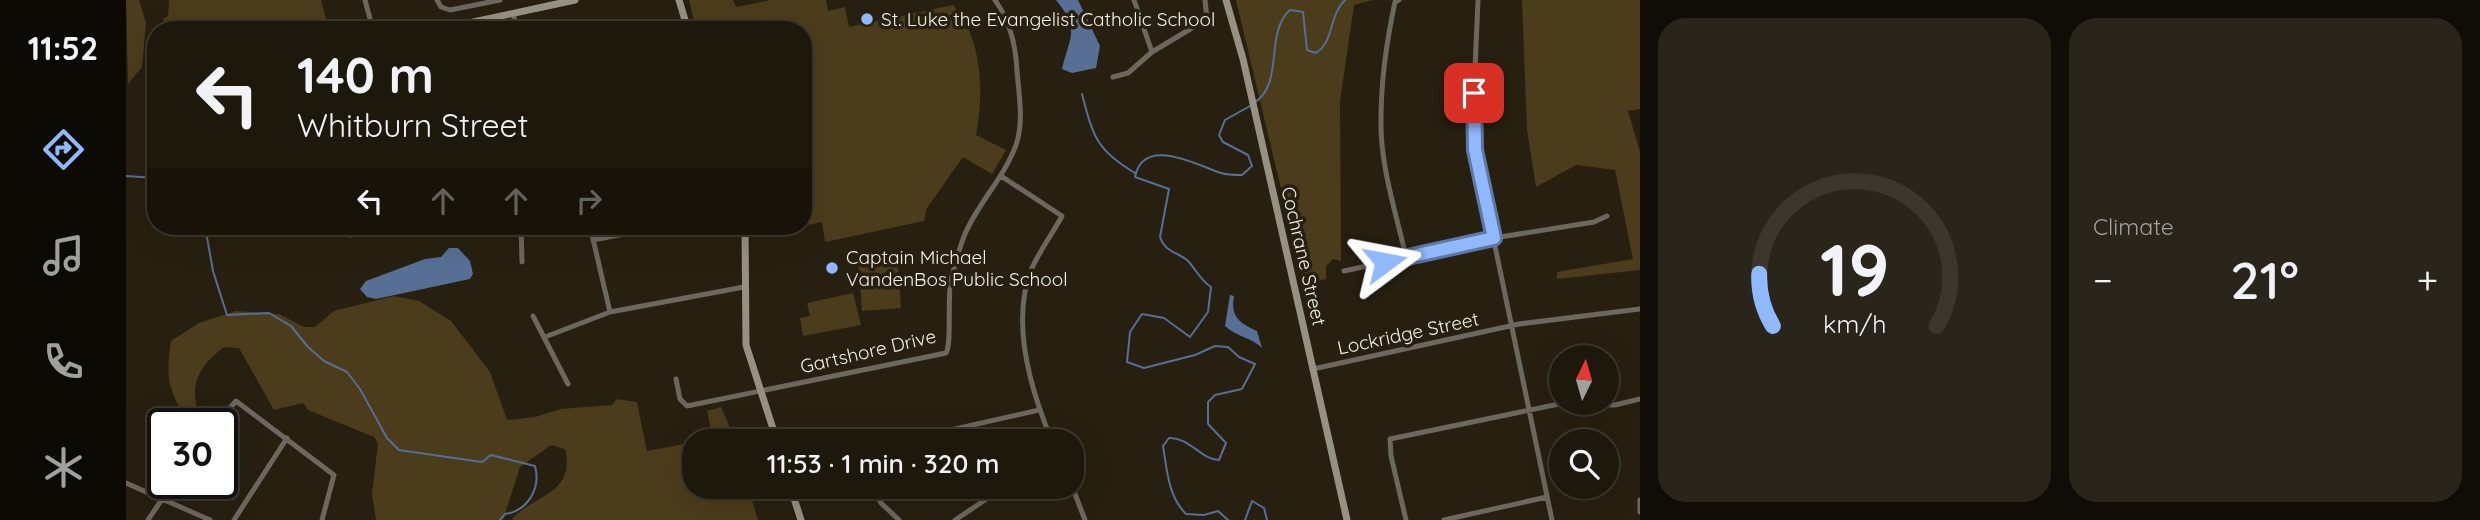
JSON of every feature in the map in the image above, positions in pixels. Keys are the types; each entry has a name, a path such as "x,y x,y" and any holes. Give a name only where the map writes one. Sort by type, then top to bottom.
{"street":[{"path":"365,0 371,21"},
{"path":"437,0 441,8 450,10 500,0"},
{"path":"476,21 575,0"},
{"path":"679,0 685,21"},
{"name":"Gartshore Drive","path":"761,391 946,353 950,347 947,307 966,232 1001,176 1016,145 1020,120 1017,60 1011,29 996,0"},
{"path":"1134,0 1152,52"},
{"path":"1114,77 1128,73 1152,52 1202,25 1207,19 1205,0"},
{"name":"Cochrane Street","path":"1226,0 1235,24 1251,92 1347,520"},
{"path":"1399,0 1395,2 1391,20 1381,119 1384,153 1406,257"},
{"path":"1478,0 1473,116 1475,150 1552,520"},
{"path":"513,13 515,21"},
{"path":"1001,176 1062,216 1032,268 1023,318 1039,410 1047,429"},
{"path":"1344,271 1494,238 1594,222 1607,216"},
{"path":"521,235 522,262"},
{"path":"592,235 610,312"},
{"path":"593,240 619,235"},
{"path":"745,235 746,345 773,429"},
{"path":"545,337 610,312 744,287"},
{"name":"Lockridge Street","path":"1313,369 1510,327 1640,309"},
{"path":"533,316 568,384"},
{"path":"676,379 680,399 687,406 761,391"},
{"path":"1406,520 1390,439 1559,404 1615,405 1640,399"},
{"path":"230,408 236,401 334,475 322,520"},
{"path":"955,429 1039,410"},
{"path":"234,520 288,438"},
{"path":"126,483 147,493"},
{"path":"1444,520 1547,497"},
{"path":"148,520 161,499 210,520"},
{"path":"794,499 801,520"},
{"path":"879,499 899,520"},
{"path":"955,520 986,499"},
{"path":"1077,499 1085,520"},
{"path":"1640,500 1640,512"}],"shaded area":[{"path":"126,0 139,0 146,23 142,67 128,84"},
{"path":"169,0 321,0 327,21 164,21 168,16"},
{"path":"689,0 733,0 736,7 771,0 826,0 828,11 845,7 849,27 953,5 963,19 976,50 980,102 976,135 1006,150 992,174 963,157 927,208 924,221 825,242 822,222 812,224 812,21 694,21"},
{"path":"1236,0 1373,0 1354,5 1340,101 1341,261 1333,259 1326,266 1326,279 1304,285"},
{"path":"1522,0 1640,0 1640,109 1628,111 1640,152 1640,270 1557,279 1557,272 1633,259 1615,170 1576,165 1536,187 1527,130"},
{"path":"897,253 901,308 862,311 858,256"},
{"path":"853,293 861,325 803,336 800,318 810,316 807,303"},
{"path":"394,296 419,301 451,321 490,372 507,420 535,417 561,409 612,405 617,399 637,402 647,451 682,444 682,499 752,499 758,520 512,519 551,492 565,475 565,449 551,445 520,467 503,520 376,520 372,494 378,443 374,437 308,410 303,403 274,410 239,348 224,347 204,367 197,379 196,408 180,408 178,405 168,371 171,341 199,323 236,311 279,314 304,327 315,327 334,311"},
{"path":"721,407 731,429 711,429 707,411"}],"water":[{"path":"1056,0 1078,0 1100,46 1096,68 1072,73 1062,69 1071,27 1064,10"},
{"path":"449,248 458,248 470,261 473,274 470,279 376,299 367,297 360,289 366,281 425,259 441,257"},
{"path":"1230,295 1234,296 1235,314 1241,322 1257,331 1262,348 1225,326"}],"waterway":[{"path":"1254,103 1269,83 1278,31 1290,10 1303,12 1307,50 1316,53 1326,42 1336,13 1345,0"},
{"path":"1082,94 1098,141 1112,157 1135,173"},
{"path":"1228,520 1218,511 1204,515 1186,514 1172,491 1163,446 1169,438 1176,439 1219,460 1226,443 1208,424 1208,402 1215,395 1242,389 1255,364 1239,357 1228,347 1215,346 1195,355 1144,368 1127,362 1130,332 1142,314 1164,318 1190,337 1208,312 1211,287 1187,260 1165,246 1160,237 1169,189 1135,177 1140,164 1159,155 1172,156 1223,174 1242,175 1252,166 1248,155 1223,142 1219,135 1225,120 1250,106"},
{"path":"126,176 147,177"},
{"path":"207,235 213,271 227,315 269,313 291,326 324,361 347,372 360,389 387,438 399,450 482,462 491,455 535,466 536,482 531,497 520,508 505,514 500,520"},
{"path":"1245,520 1252,501 1264,508 1267,520"}],"place":[{"name":"St. Luke the Evangelist Catholic School","path":"867,19"},
{"name":"Captain Michael VandenBos Public School","path":"832,268"}],"route":[{"path":"1385,262 1494,238 1475,150 1474,93"}]}
